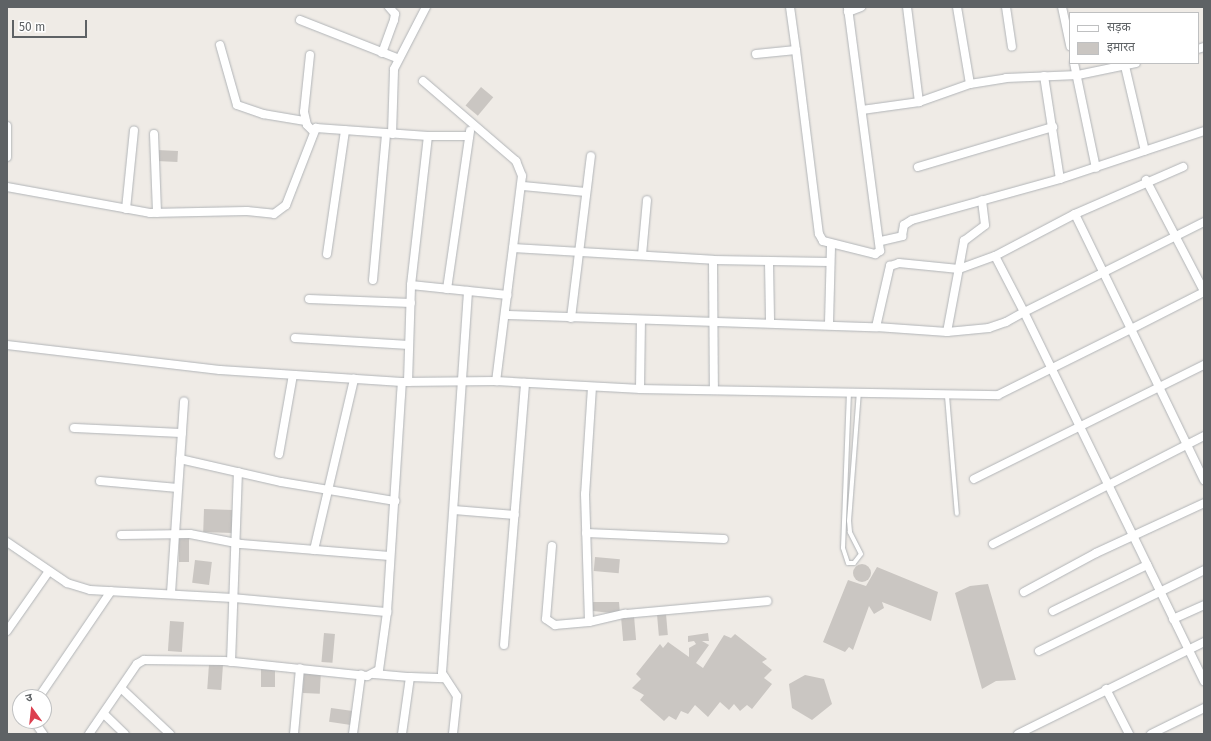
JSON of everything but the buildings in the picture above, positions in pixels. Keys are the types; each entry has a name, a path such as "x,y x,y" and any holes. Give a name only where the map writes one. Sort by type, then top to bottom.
{"street":[{"path":"382,53 395,14 389,7"},
{"path":"373,280 389,134 394,69 397,58 426,7"},
{"path":"790,7 819,234 823,241 831,244 875,254 880,252 881,241 848,9 862,7"},
{"path":"907,7 919,102"},
{"path":"957,7 970,84"},
{"path":"1006,7 1012,46"},
{"path":"1062,7 1069,41"},
{"path":"300,20 397,58"},
{"path":"220,45 237,105 263,114 305,121 313,131"},
{"path":"756,54 796,50"},
{"path":"305,121 310,55"},
{"path":"1074,64 1078,75 1096,168"},
{"path":"862,110 919,102 970,84 1006,78 1078,75 1132,64"},
{"path":"1124,66 1145,151"},
{"path":"1044,76 1060,179"},
{"path":"423,81 516,162 523,186 513,248 496,381"},
{"path":"447,289 471,124"},
{"path":"7,126 7,157"},
{"path":"918,167 1053,127"},
{"path":"313,131 322,128 389,134 469,136"},
{"path":"126,209 134,130"},
{"path":"327,254 346,130"},
{"path":"7,186 126,209 157,213 278,213 286,205 313,131"},
{"path":"881,241 902,236 906,222 1060,179 1204,132"},
{"path":"154,134 157,213"},
{"path":"374,674 381,662 387,612 390,556 409,345 411,285 428,136"},
{"path":"571,318 591,156"},
{"path":"876,327 890,266 899,263 959,269 995,256 1075,214 1146,180 1183,167"},
{"path":"7,345 212,369 405,382 496,381 592,387 859,392 947,396 998,395 1051,370 1204,292 1146,180"},
{"path":"523,186 586,192"},
{"path":"642,255 647,200"},
{"path":"947,332 967,236 985,225 982,200"},
{"path":"1075,214 1159,386 1185,445 1204,480"},
{"path":"505,315 641,321 829,323 947,332 989,328 1103,274 1204,222"},
{"path":"829,323 829,262 831,244"},
{"path":"513,248 713,260 829,262"},
{"path":"995,256 1024,312 1107,486 1204,681"},
{"path":"713,260 714,389"},
{"path":"768,262 770,322"},
{"path":"411,285 507,295"},
{"path":"453,734 457,696 442,673 468,291"},
{"path":"309,299 410,303"},
{"path":"640,388 641,321"},
{"path":"295,338 409,345"},
{"path":"974,479 1204,365"},
{"path":"279,454 293,375"},
{"path":"314,550 326,489 354,379"},
{"path":"504,645 526,383"},
{"path":"589,622 585,494 592,387"},
{"path":"171,593 184,401"},
{"path":"74,428 182,433"},
{"path":"993,544 1204,436"},
{"path":"180,459 238,472 395,501"},
{"path":"231,662 238,472"},
{"path":"100,481 178,488"},
{"path":"1024,592 1132,536 1204,503"},
{"path":"454,510 515,515"},
{"path":"586,533 724,539"},
{"path":"121,535 174,534 235,543 390,556"},
{"path":"7,542 74,586 111,591 171,593 387,612"},
{"path":"552,546 546,619 549,624 589,622 625,614 767,601"},
{"path":"1053,611 1146,564"},
{"path":"1039,651 1204,570"},
{"path":"7,631 49,571"},
{"path":"44,689 111,591"},
{"path":"1173,619 1204,605"},
{"path":"1018,734 1106,689 1204,642"},
{"path":"89,734 122,689 137,664 144,660 231,662 361,675 374,674 445,678"},
{"path":"294,734 300,668"},
{"path":"354,734 361,675"},
{"path":"402,734 410,677"},
{"path":"122,689 170,734"},
{"path":"1106,689 1129,734"},
{"path":"1151,734 1204,708"},
{"path":"104,714 125,734"}],"lane":[{"path":"849,392 843,548 848,563 854,563 861,554 850,532 849,521 859,392"},
{"path":"947,396 958,514"}]}
